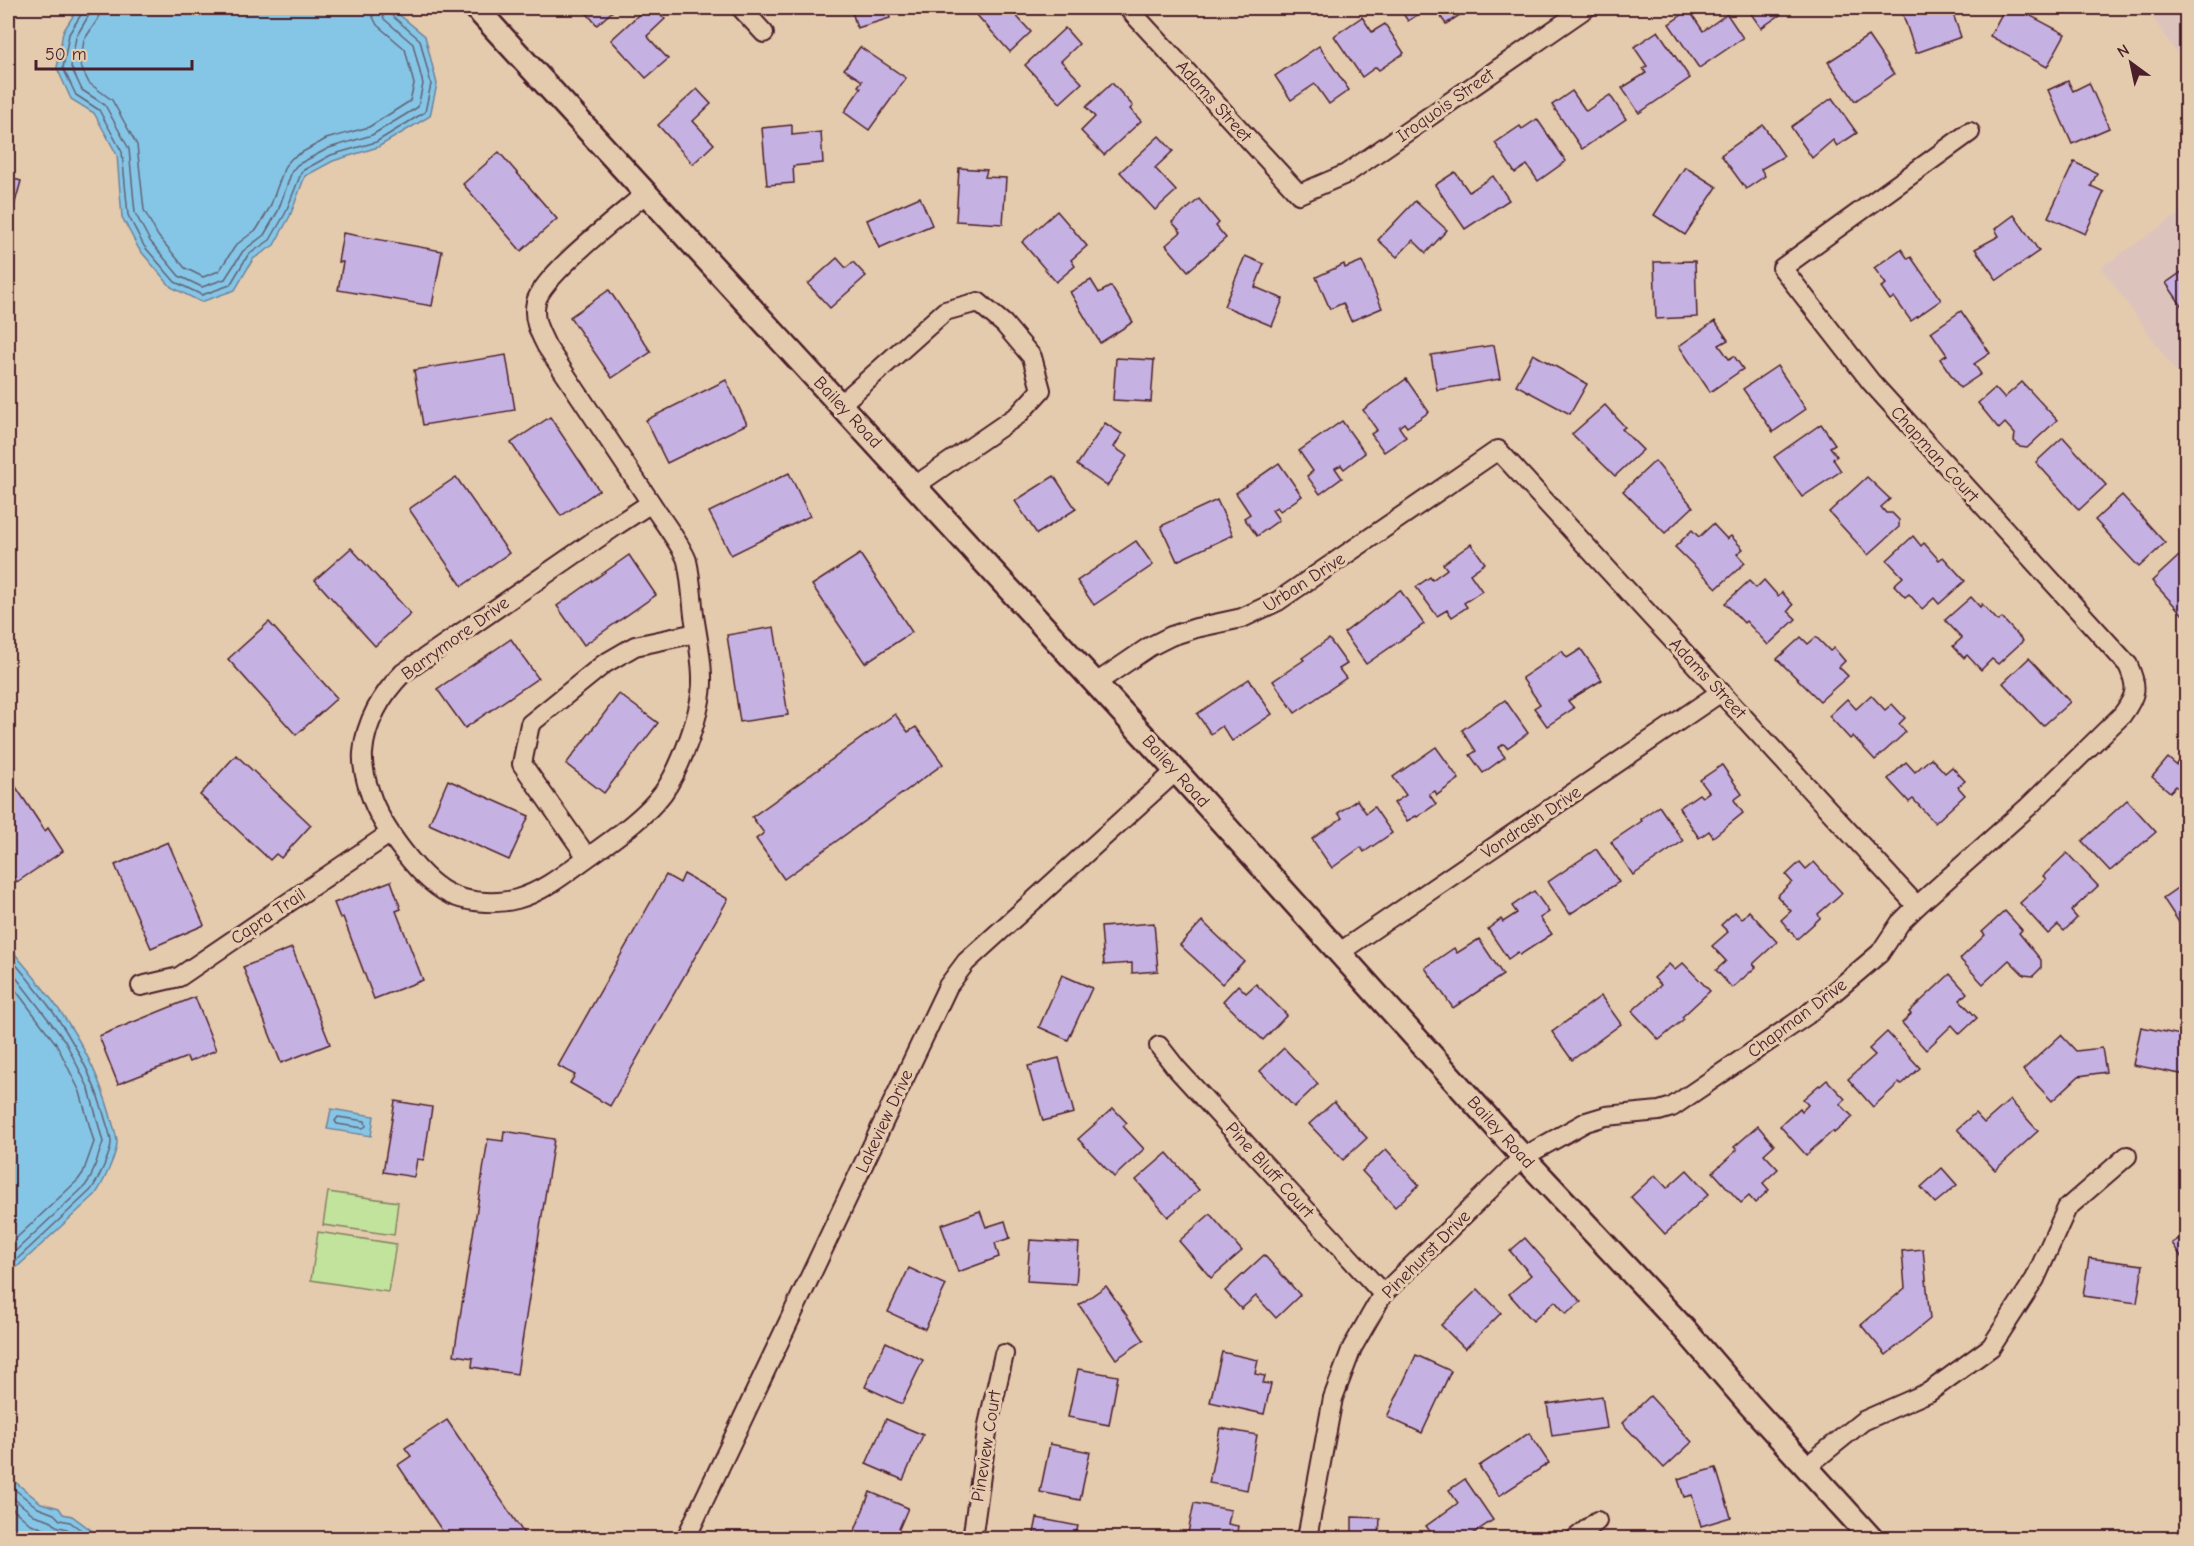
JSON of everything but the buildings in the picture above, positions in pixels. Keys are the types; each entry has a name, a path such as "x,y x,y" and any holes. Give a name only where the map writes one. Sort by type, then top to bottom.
{"street":[{"name":"Bailey Road","path":"476,8 645,194 916,485 1523,1157 1687,1332 1871,1539"},
{"path":"741,8 764,33"},
{"name":"Adams Street","path":"1128,8 1299,194"},
{"name":"Iroquois Street","path":"1299,194 1346,174 1586,8"},
{"name":"Chapman Court","path":"1970,132 1782,268 1870,382 2128,664 2135,690 2132,702 2122,715 2028,807"},
{"name":"Barrymore Drive","path":"645,194 558,270 544,286 536,303 536,326 547,347 651,503 687,559 702,679 698,717 678,767 663,793 640,816 587,857 551,883 514,900 497,902 453,896 421,871 389,834 372,800 363,753 373,716 392,684 403,673 651,503"},
{"path":"842,404 945,311 978,302 1004,324 1032,357 1041,390 1017,415 916,485"},
{"name":"Adams Street","path":"1498,450 1917,906"},
{"name":"Urban Drive","path":"1096,683 1149,647 1171,636 1242,618 1278,601 1498,450"},
{"path":"587,857 522,764 530,724 604,664 635,646 696,633"},
{"name":"Vondrash Drive","path":"1340,952 1721,692"},
{"name":"Lakeview Drive","path":"686,1539 948,986 966,962 1176,771"},
{"name":"Chapman Drive","path":"1523,1157 1586,1122 1606,1116 1659,1112 1683,1100 1826,1000 1880,953 1900,923 1917,906 2028,807"},
{"name":"Capra Trail","path":"141,986 179,977 389,834"},
{"name":"Pine Bluff Court","path":"1158,1046 1177,1070 1383,1294"},
{"path":"1806,1467 1863,1421 1929,1392 1990,1347 2035,1279 2067,1208 2127,1156"},
{"name":"Pinehurst Drive","path":"1306,1539 1333,1398 1352,1348 1383,1294 1523,1157"},
{"name":"Pineview Court","path":"970,1539 973,1533 988,1425 1004,1354"},
{"path":"1576,1539 1597,1521"}],"shaded area":[{"path":"2146,8 2186,8 2186,67"},
{"path":"2186,209 2186,386 2101,267"}],"green space":[{"path":"328,1192 398,1202 394,1235 323,1225"},
{"path":"318,1232 396,1244 388,1292 311,1280"}],"water":[{"path":"78,8 391,8 425,36 437,84 430,116 378,147 333,161 305,176 290,216 274,245 253,259 235,290 201,302 171,287 139,249 122,217 117,155 94,113 71,99 57,68 63,32"},
{"path":"8,946 41,985 81,1044 102,1089 116,1134 117,1146 109,1169 95,1195 15,1269 8,1287"},
{"path":"331,1109 374,1116 371,1136 327,1129"},
{"path":"8,1476 41,1503 59,1508 63,1514 72,1516 102,1538 8,1538"}]}
